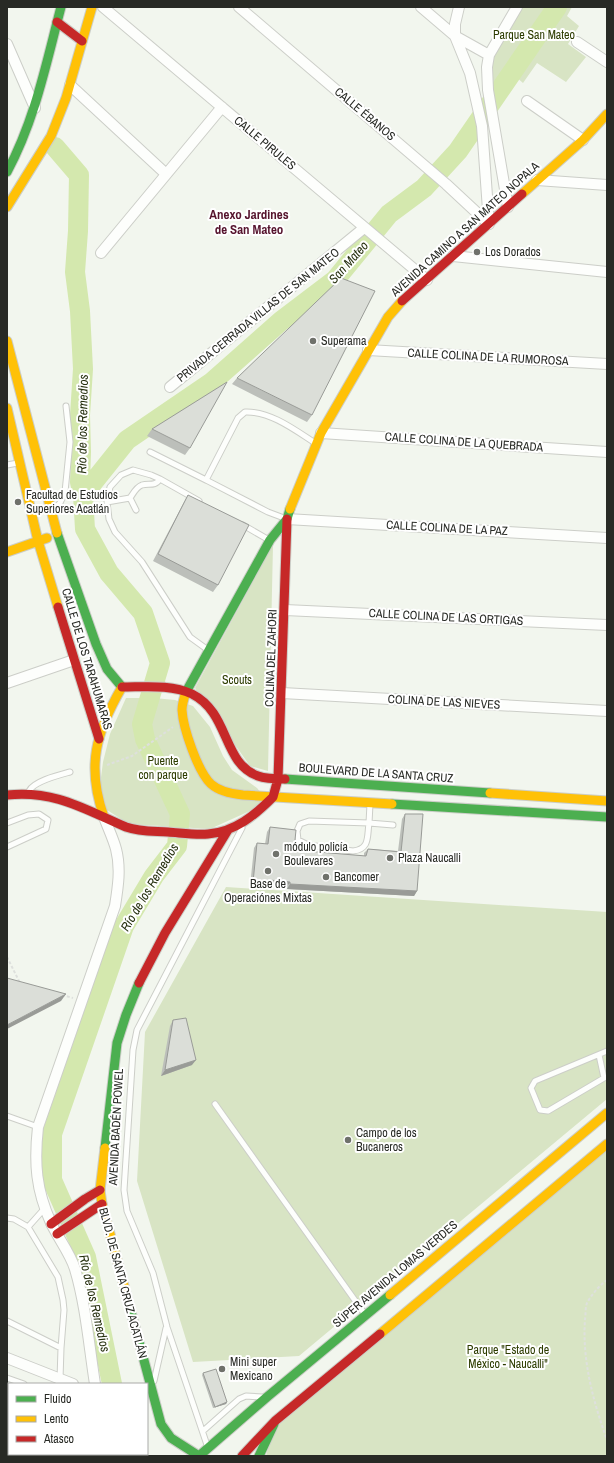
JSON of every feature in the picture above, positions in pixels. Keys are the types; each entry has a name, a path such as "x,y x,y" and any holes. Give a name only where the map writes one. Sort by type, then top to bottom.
{"main road":[{"path":"7,172 23,142 35,108 48,65 61,7"},
{"path":"7,207 51,136 66,98 92,7"},
{"path":"56,26 82,41"},
{"name":"AVENIDA CAMINO A SAN MATEO NOPALA","path":"186,692 270,540 287,519 291,503 321,433 388,317 401,302 583,140 607,114"},
{"name":"CALLE DE LOS TARAHUMARAS","path":"7,341 57,534 96,644 108,669 122,687 113,701 99,739"},
{"name":"CALLE DE LOS TARAHUMARAS","path":"7,408 13,442 20,462 38,541 99,739"},
{"name":"COLINA DEL ZAHORI","path":"273,796 278,779 287,519"},
{"path":"7,552 57,534"},
{"name":"BOULEVARD DE LA SANTA CRUZ","path":"122,687 172,688 186,692 205,703 218,718 236,759 246,769 255,775 278,779 607,801"},
{"path":"186,692 182,709 194,753 205,778 223,791 248,796 273,796 607,817"},
{"path":"99,739 94,767 97,795 104,817"},
{"path":"7,795 28,793 53,796 128,828 152,832 197,834 228,830 246,820 273,796"},
{"name":"BLVD. DE SANTA CRUZ ACATLÁN","path":"199,1456 171,1438 161,1424 102,1204 100,1190 117,1044 124,1020 154,952 228,830"},
{"name":"SÚPER AVENIDA LOMAS VERDES","path":"199,1456 236,1423 607,1113"},
{"path":"242,1456 275,1422 607,1144"},
{"path":"55,1221 100,1190"},
{"path":"59,1233 102,1204"},
{"path":"236,1423 275,1422"},
{"path":"259,1456 275,1422"}],"street":[{"name":"CALLE PIRULES","path":"103,7 427,280"},
{"name":"CALLE ÉBANOS","path":"239,7 446,184 488,224"},
{"path":"421,7 455,36 489,56"},
{"path":"458,7 455,24 455,36 470,73 476,94 482,126 488,224"},
{"path":"508,207 488,90 487,67 489,56 517,7"},
{"path":"577,42 607,62"},
{"path":"7,44 35,108"},
{"path":"70,85 166,174"},
{"path":"527,101 583,140"},
{"path":"101,253 222,107"},
{"path":"537,180 607,185"},
{"name":"PRIVADA CERRADA VILLAS DE SAN MATEO","path":"170,387 367,230"},
{"path":"453,256 607,272"},
{"name":"CALLE COLINA DE LA RUMOROSA","path":"368,350 607,364"},
{"name":"CALLE COLINA DE LA QUEBRADA","path":"321,433 607,452"},
{"name":"CALLE COLINA DE LA PAZ","path":"287,519 607,538"},
{"name":"CALLE COLINA DE LAS ORTIGAS","path":"285,610 607,625"},
{"path":"7,683 74,660"},
{"name":"COLINA DE LAS NIEVES","path":"282,693 607,711"},
{"path":"95,1383 81,1291 74,1267 55,1221 45,1208 37,1176 35,1153 38,1127 116,906 118,864 116,849 104,817"},
{"path":"7,1358 59,1381"}],"lane":[{"path":"52,512 60,503 65,492 70,442 66,406"},
{"path":"206,480 238,418 245,412 255,412 268,416 316,443"},
{"path":"150,452 268,512 287,519"},
{"path":"7,465 20,462"},
{"path":"207,505 160,479 133,470 121,475 110,488 107,502 109,519 115,532 142,562 190,637 209,650"},
{"path":"107,502 130,498 136,489 141,486 154,485 160,479"},
{"path":"130,498 136,510"},
{"path":"240,523 270,540"},
{"path":"28,793 30,788 39,782 70,772"},
{"path":"370,802 369,823 367,840 365,846 360,850 353,851 308,845 298,840 297,831 300,824 309,821 369,823 393,825"},
{"path":"7,823 28,815 39,814 48,820 46,829 7,847"},
{"name":"AVENIDA BADÉN POWEL","path":"208,1448 167,1327 153,1273 127,1211 124,1190 133,1050 137,1030 246,820"},
{"path":"599,1055 604,1078 548,1111 540,1110 531,1088 535,1081 607,1051"},
{"path":"215,1104 365,1315"},
{"path":"7,1116 38,1127"},
{"path":"28,1227 45,1208"},
{"path":"7,1218 14,1219 28,1227 58,1277 64,1310 59,1381"},
{"path":"7,1321 61,1348"},
{"path":"152,1389 167,1327"},
{"path":"7,1378 21,1383"},
{"path":"202,1431 239,1399 254,1395 267,1397"}],"path":[{"path":"94,767 104,766 132,756 160,736"},
{"path":"7,957 20,984 14,982"},
{"path":"62,995 82,1000"},
{"path":"607,1280 595,1291 587,1305 585,1347 589,1375 599,1417 607,1440"}],"green space":[{"name":"Parque San Mateo","path":"517,7 572,7 567,16 579,26 568,44 586,57 566,82 537,63 523,83 515,76 494,99 489,56"},
{"name":"Scouts","path":"273,545 268,771 250,766 195,688"},
{"name":"Puente con parque","path":"126,698 175,700 193,706 210,727 223,756 232,770 257,788 265,798 252,810 210,829 129,824 107,810 100,785 103,762 110,734"},
{"name":"Campo de los Bucaneros","path":"226,887 607,912 607,1099 299,1356 193,1362 137,1181 145,1032"},
{"name":"Parque \"Estado de México - Naucalli\"","path":"607,1146 607,1456 266,1456 275,1422"}],"building":[{"name":"Superama","path":"341,278 375,291 312,415 237,378"},
{"path":"227,382 190,448 152,429"},
{"path":"188,495 249,525 218,585 158,554"},
{"path":"405,814 423,814 417,891 290,884 290,882 269,880 269,883 253,882 257,843 268,844 270,827 296,830 294,850 366,856 368,849 401,852"},
{"path":"7,978 66,994 7,1025"},
{"path":"186,1018 196,1060 165,1070 173,1020"},
{"path":"216,1369 227,1402 215,1407 203,1373"}],"waterway":[{"name":"San Mateo","path":"83,495 127,440 212,382 281,321 335,280 389,214 424,188 458,151 557,7"},
{"name":"Río de los Remedios","path":"55,147 79,175 78,231 75,272 80,311 83,369 80,415 80,482 83,495 85,529 109,573 143,613 160,663 142,724 145,739 180,814 177,846 154,876 124,926 52,1134 52,1180 86,1257 112,1383"}],"traffic: fast":[{"path":"7,172 25,132 39,91 61,7"},
{"path":"186,692 270,540 287,519 290,509"},
{"path":"57,533 96,644 107,669 122,687"},
{"path":"285,779 490,793"},
{"path":"392,804 607,817"},
{"path":"105,1148 117,1043 139,983"},
{"path":"199,1456 267,1397 390,1295"},
{"path":"127,1297 161,1424 171,1438 199,1456"},
{"path":"259,1456 274,1424"}],"traffic: slow":[{"path":"7,207 51,136 66,98 92,7"},
{"path":"522,194 583,140 607,114"},
{"path":"290,509 321,433 388,317 402,301"},
{"path":"7,341 57,533"},
{"path":"7,408 38,541 58,607"},
{"path":"7,552 47,538"},
{"path":"104,817 96,782 96,750 106,719 122,687"},
{"path":"186,692 182,710 188,738 201,770 211,784 218,789 243,795 392,804"},
{"path":"490,793 607,801"},
{"path":"390,1295 607,1113"},
{"path":"380,1334 607,1144"},
{"path":"105,1148 100,1190 102,1204 127,1297"}],"traffic: jam":[{"path":"57,22 82,41"},
{"path":"402,301 522,194"},
{"path":"273,797 278,779 287,519"},
{"path":"58,607 99,739"},
{"path":"122,687 167,687 192,694 204,702 213,713 231,749 246,770 261,777 285,779"},
{"path":"7,795 24,794 55,798 69,802 136,830 198,834 218,833 236,826 252,816 273,797"},
{"path":"139,983 165,933 228,830"},
{"path":"51,1224 100,1190"},
{"path":"57,1234 102,1204"},
{"path":"242,1456 275,1421 380,1334"}],"place":[{"name":"Los Dorados","path":"477,252"},
{"name":"Superama","path":"313,341"},
{"name":"Facultad de Estudios Superiores Acatlán","path":"18,502"},
{"name":"módulo policía Boulevares","path":"276,854"},
{"name":"Plaza Naucalli","path":"390,858"},
{"name":"Base de Operaciónes Mixtas","path":"268,871"},
{"name":"Bancomer","path":"326,877"},
{"name":"Campo de los Bucaneros","path":"348,1140"},
{"name":"Mini super Mexicano","path":"222,1369"}],"district":[{"name":"Anexo Jardines de San Mateo","path":"249,222"}]}
